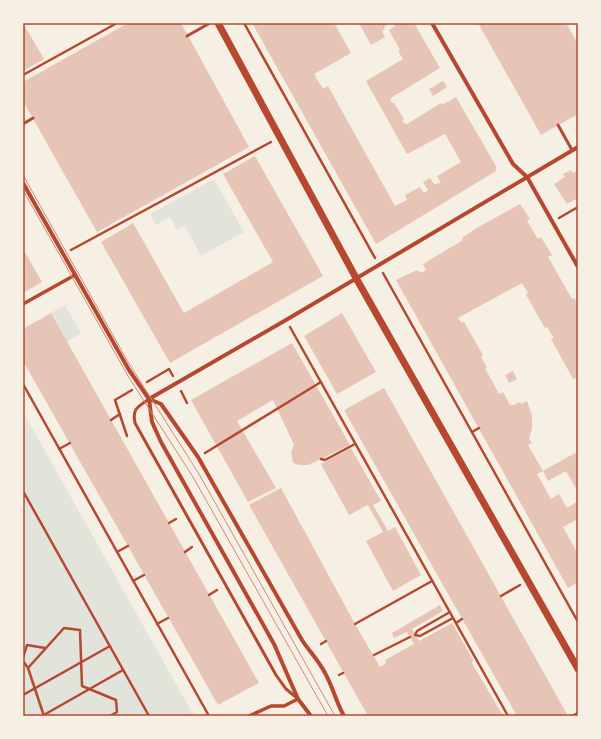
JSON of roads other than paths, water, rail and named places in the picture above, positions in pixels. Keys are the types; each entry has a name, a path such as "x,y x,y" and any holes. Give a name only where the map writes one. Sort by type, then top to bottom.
{"street":[{"path":"218,23 356,278 578,669"},
{"path":"432,23 513,164 527,177 578,266"},
{"path":"149,399 286,320 578,147"},
{"path":"23,182 129,370 149,399 152,422 161,442 274,644 298,699 311,716"},
{"path":"23,304 75,275"},
{"path":"149,399 161,404 198,457 308,651 325,672 344,716"},
{"path":"249,716 271,706 284,706 298,699"}],"lane":[{"path":"188,36 210,23"},
{"path":"23,124 33,118"},
{"path":"558,125 572,150"},
{"path":"149,399 134,412 134,423 276,675 286,689 298,699"}],"tram line":[{"path":"23,175 128,362 199,474 335,716"},
{"path":"23,190 128,376 193,477 328,716"}]}
